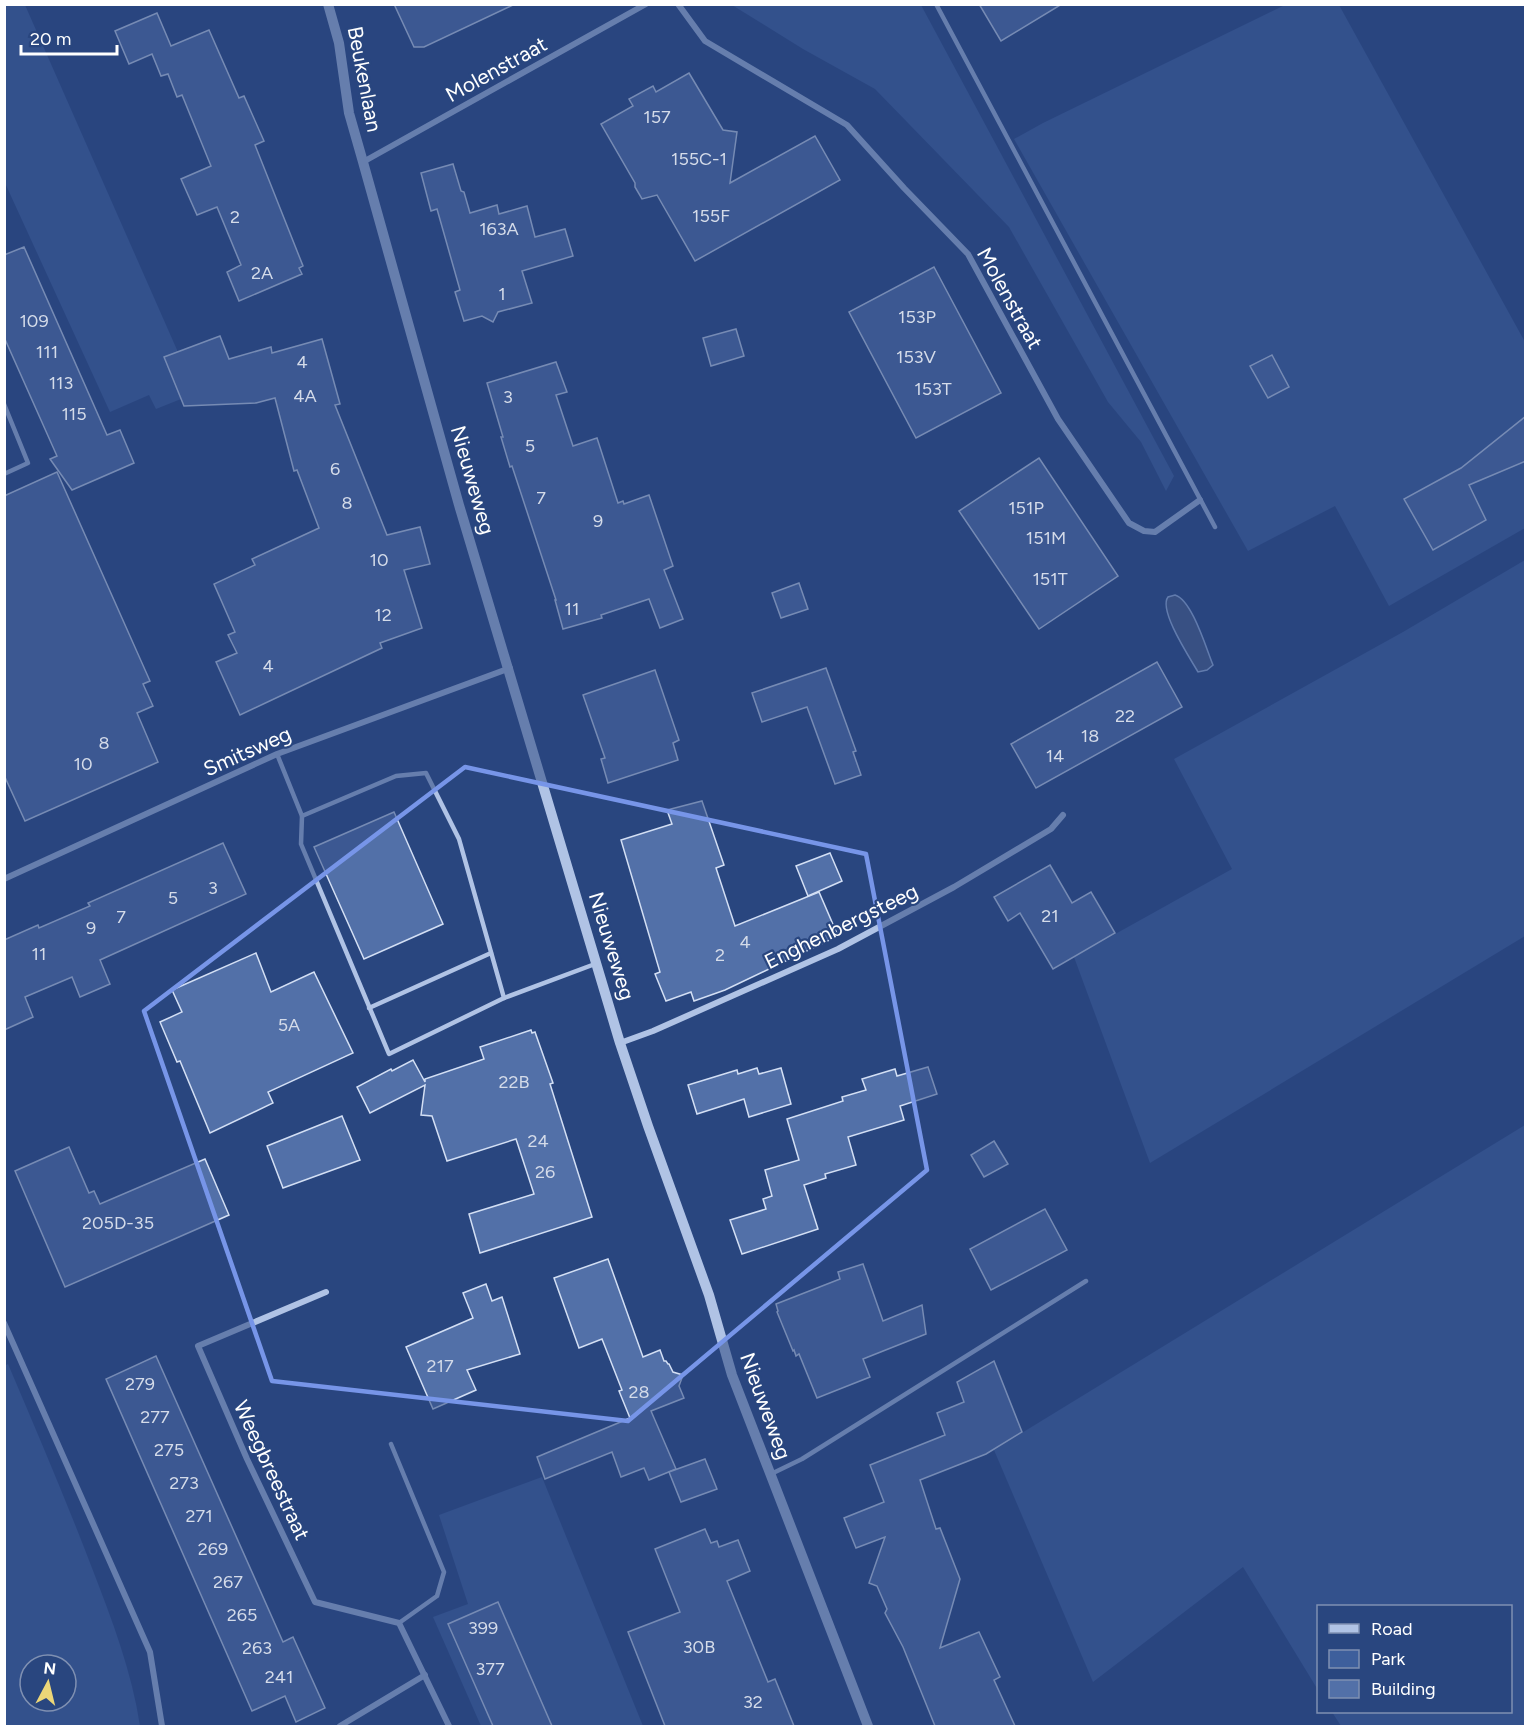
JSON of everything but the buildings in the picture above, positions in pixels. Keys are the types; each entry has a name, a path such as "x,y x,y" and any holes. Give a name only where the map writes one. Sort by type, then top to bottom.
{"street":[{"name":"Beukenlaan","path":"328,4 339,43 349,113 363,162"},
{"name":"Molenstraat","path":"363,162 646,4"},
{"name":"Molenstraat","path":"678,4 705,41 847,125 968,254 1058,419 1129,523 1144,531 1155,532 1200,500"},
{"name":"Nieuweweg","path":"363,162 459,505 510,668 621,1043 659,1159 709,1295 732,1375 868,1726"},
{"name":"Smitsweg","path":"4,879 277,754 510,668"},
{"name":"Enghenbergsteeg","path":"621,1043 838,949 954,887 1051,829 1063,816"},
{"name":"Weegbreestraat","path":"326,1292 198,1346 247,1459 315,1602 399,1623"},
{"path":"4,1323 150,1652 162,1726"},
{"path":"399,1623 449,1726"},
{"path":"340,1726 425,1675"}],"lane":[{"path":"936,4 1215,527"},
{"path":"4,404 28,463 4,474"},
{"path":"277,754 302,816 301,844 389,1054 504,998 597,963"},
{"path":"302,816 396,776 426,773 459,839 504,998"},
{"path":"369,1008 491,953"},
{"path":"770,1475 802,1459 1086,1281"},
{"path":"390,1444 444,1572 437,1596 399,1623"}],"highlighted area":[{"path":"465,767 866,854 927,1170 628,1421 272,1381 144,1011"}],"green space":[{"path":"4,5 25,5 196,393 156,409 149,395 110,412 5,183"},
{"path":"732,5 921,5 1174,476 1166,491 1141,442 1108,402 1009,227 875,89 803,49"},
{"path":"1285,5 1339,5 1525,342 1525,528 1389,606 1335,506 1248,551 1014,139"},
{"path":"1525,560 1525,936 1150,1163 1074,957 1232,869 1174,759 1403,632"},
{"path":"1525,1125 1525,1726 1341,1726 1333,1713 1512,1713 1512,1605 1317,1605 1317,1688 1243,1567 1093,1682 994,1450"},
{"path":"8,1364 62,1492 114,1627 127,1666 140,1726 5,1726 4,1366"},
{"path":"542,1477 643,1726 481,1726 433,1617 468,1604 439,1515"}],"shaded area":[{"path":"1175,595 1187,606 1198,626 1213,665 1207,670 1198,672 1171,623 1166,603 1168,597"}]}
